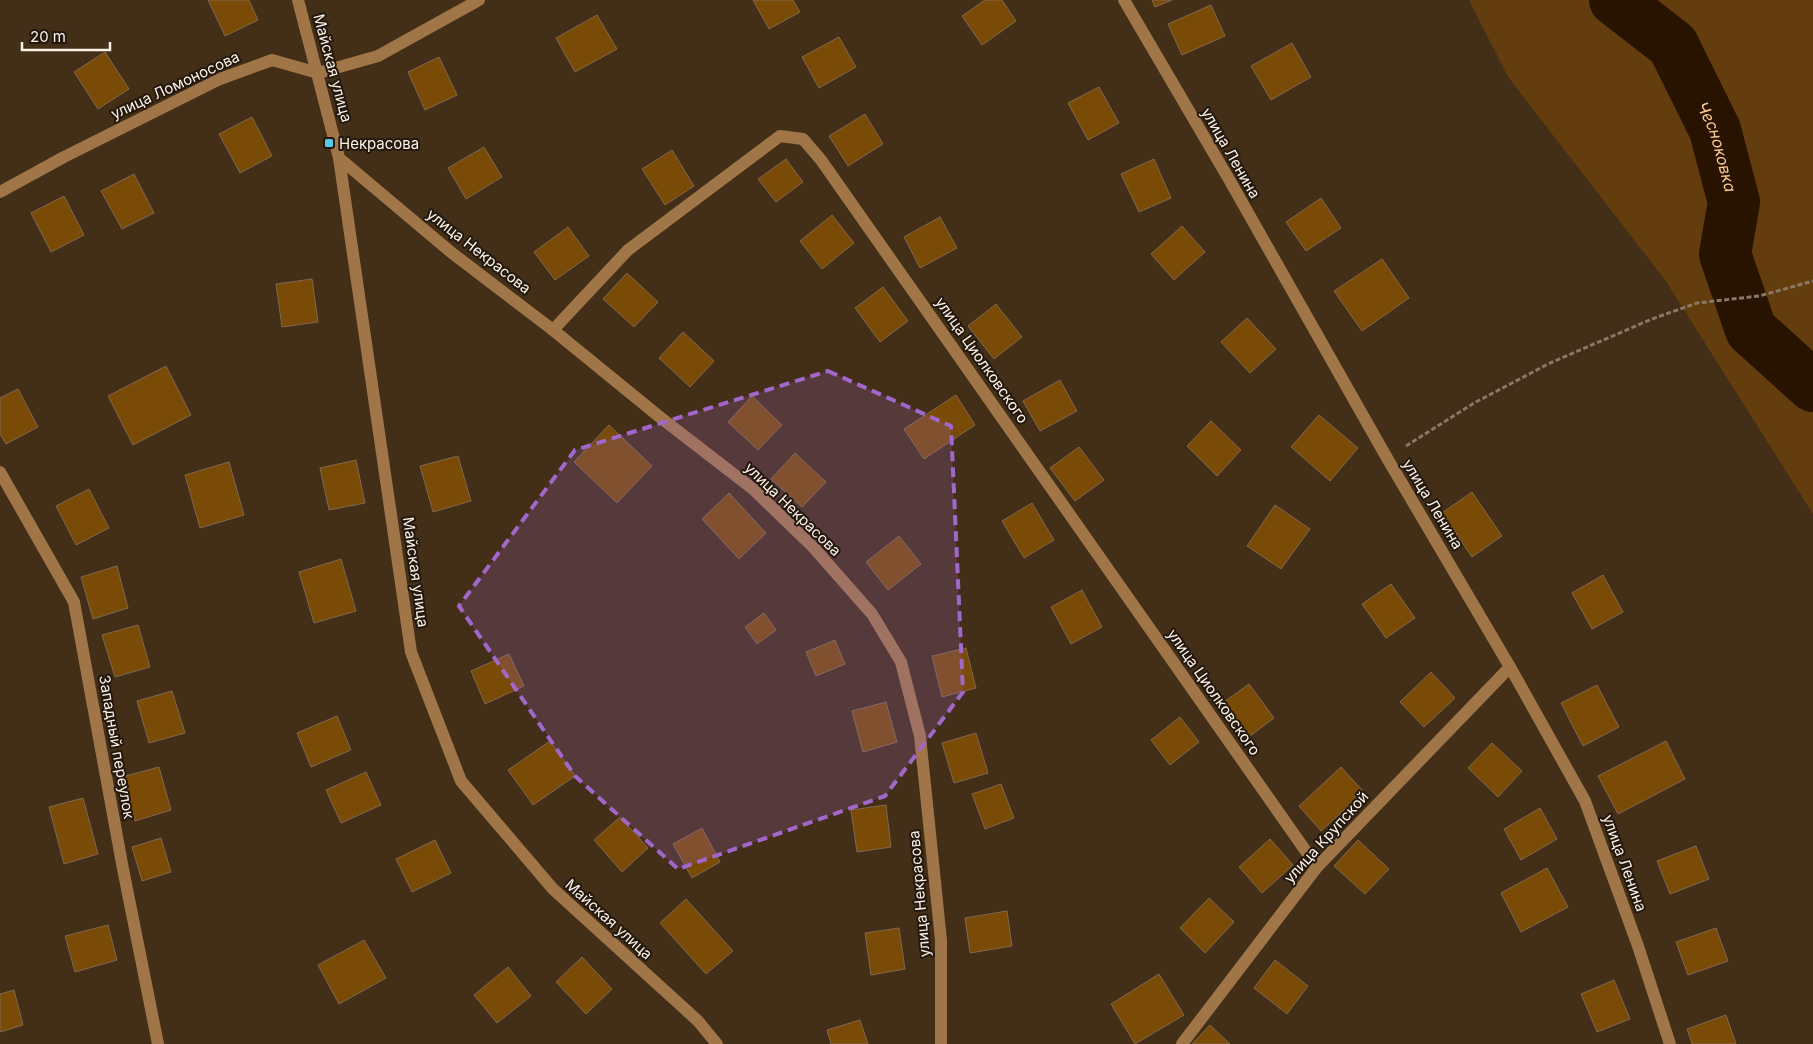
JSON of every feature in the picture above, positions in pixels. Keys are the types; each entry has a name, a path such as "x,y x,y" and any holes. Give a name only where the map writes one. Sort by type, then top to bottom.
{"street":[{"name":"Майская улица","path":"298,0 340,158 411,652 461,781 552,889 698,1022 717,1044"},
{"path":"318,73 378,56 479,0"},
{"name":"улица Ленина","path":"1124,0 1230,181 1387,458 1510,667 1584,801 1638,946 1670,1044"},
{"name":"улица Ломоносова","path":"0,192 64,157 220,79 272,60 318,73"},
{"name":"улица Циолковского","path":"553,330 628,250 780,136 803,138 821,160 1317,866"},
{"name":"улица Некрасова","path":"340,158 452,253 553,330 760,496 814,548 872,614 901,662 920,736 941,940 941,1044"},
{"name":"Западный переулок","path":"0,472 74,602 123,869 158,1044"},
{"name":"улица Крупской","path":"1182,1044 1317,866 1510,667"}],"path":[{"path":"1387,458 1474,403 1550,363 1652,318 1697,303 1759,296 1813,281"}],"highlighted area":[{"path":"828,371 951,426 963,692 885,796 678,869 575,776 459,606 575,450"}],"shaded area":[{"path":"1469,0 1813,0 1813,514 1665,280 1508,77"}],"building":[{"path":"208,0 249,0 258,20 225,36"},
{"path":"753,0 793,0 800,12 769,29"},
{"path":"985,0 1002,0 1016,21 982,45 962,16"},
{"path":"1152,0 1172,0 1155,7"},
{"path":"1211,5 1225,36 1182,55 1168,24"},
{"path":"597,15 617,49 575,72 556,38"},
{"path":"839,37 856,67 819,88 802,57"},
{"path":"1292,43 1311,77 1271,100 1251,66"},
{"path":"105,52 129,89 98,109 74,72"},
{"path":"439,57 457,95 425,110 408,72"},
{"path":"1099,87 1119,123 1088,140 1068,103"},
{"path":"865,114 883,144 848,166 829,136"},
{"path":"252,117 272,156 240,173 219,134"},
{"path":"484,147 502,177 466,199 448,168"},
{"path":"672,150 694,186 665,205 642,169"},
{"path":"786,159 803,182 776,202 758,179"},
{"path":"1154,159 1171,198 1139,212 1121,174"},
{"path":"134,174 154,213 122,229 101,191"},
{"path":"64,196 84,235 51,252 31,213"},
{"path":"1321,198 1341,228 1306,251 1286,222"},
{"path":"832,215 854,243 822,269 800,241"},
{"path":"940,217 957,248 920,268 904,237"},
{"path":"1182,226 1205,252 1174,280 1151,254"},
{"path":"568,227 589,256 555,280 534,252"},
{"path":"1382,259 1409,298 1362,331 1334,291"},
{"path":"627,273 658,302 634,327 603,299"},
{"path":"312,279 318,322 282,327 276,284"},
{"path":"883,287 908,321 880,342 855,308"},
{"path":"996,304 1022,337 994,359 968,326"},
{"path":"1247,318 1276,349 1250,373 1221,342"},
{"path":"683,332 714,361 690,387 659,358"},
{"path":"166,366 191,415 133,445 108,396"},
{"path":"1060,380 1077,411 1040,431 1023,401"},
{"path":"18,389 38,427 6,444 0,434 0,398"},
{"path":"956,395 975,425 924,459 904,429"},
{"path":"752,396 782,425 758,450 728,422"},
{"path":"1319,415 1358,448 1330,481 1291,447"},
{"path":"1211,421 1241,450 1217,476 1187,446"},
{"path":"609,425 652,466 617,503 574,462"},
{"path":"1079,447 1104,480 1075,501 1050,468"},
{"path":"795,453 826,482 802,507 771,479"},
{"path":"458,456 471,501 433,512 420,466"},
{"path":"356,460 365,503 329,510 320,468"},
{"path":"229,462 244,515 200,528 185,475"},
{"path":"89,489 109,528 76,545 56,506"},
{"path":"1472,492 1502,536 1472,557 1442,513"},
{"path":"729,493 766,533 739,559 702,519"},
{"path":"1032,503 1054,540 1024,558 1002,521"},
{"path":"1275,505 1310,529 1281,569 1247,546"},
{"path":"899,536 921,564 888,590 866,562"},
{"path":"341,559 356,611 314,623 299,572"},
{"path":"117,566 128,608 93,619 81,577"},
{"path":"1603,575 1623,612 1592,629 1572,593"},
{"path":"1391,584 1415,618 1386,638 1362,604"},
{"path":"1082,590 1102,627 1071,644 1051,607"},
{"path":"764,613 776,630 757,644 745,627"},
{"path":"138,625 150,667 115,677 102,635"},
{"path":"835,640 845,664 816,676 806,652"},
{"path":"966,648 976,688 942,697 932,656"},
{"path":"509,654 524,686 485,704 471,671"},
{"path":"1431,672 1455,698 1424,727 1400,702"},
{"path":"1249,684 1274,718 1246,739 1220,705"},
{"path":"1597,685 1619,727 1583,746 1561,703"},
{"path":"172,691 185,733 149,743 137,701"},
{"path":"886,702 897,742 863,752 852,711"},
{"path":"337,716 351,750 311,767 297,733"},
{"path":"1180,717 1199,742 1170,765 1151,740"},
{"path":"976,733 988,773 954,783 942,743"},
{"path":"550,741 575,776 533,805 508,770"},
{"path":"1666,741 1685,779 1618,814 1598,776"},
{"path":"1492,743 1522,771 1498,797 1468,768"},
{"path":"159,767 171,810 135,821 122,777"},
{"path":"1341,767 1364,792 1321,831 1299,806"},
{"path":"366,772 381,805 341,823 326,790"},
{"path":"1001,784 1014,818 985,829 972,794"},
{"path":"83,798 98,854 64,864 49,807"},
{"path":"886,805 891,847 857,852 851,810"},
{"path":"1540,808 1557,839 1521,860 1504,829"},
{"path":"620,817 648,848 622,872 594,840"},
{"path":"702,828 720,862 692,878 673,844"},
{"path":"161,838 171,872 142,881 132,847"},
{"path":"1270,839 1293,865 1262,893 1239,867"},
{"path":"435,840 451,873 412,892 396,859"},
{"path":"1358,840 1389,869 1365,894 1334,866"},
{"path":"1696,846 1709,879 1670,894 1657,861"},
{"path":"1547,868 1568,907 1521,932 1501,893"},
{"path":"1209,898 1234,922 1205,953 1180,928"},
{"path":"686,899 733,951 706,974 660,923"},
{"path":"1007,911 1012,946 970,953 965,918"},
{"path":"108,925 117,960 75,972 65,936"},
{"path":"899,928 905,969 871,975 865,933"},
{"path":"1716,928 1728,961 1688,975 1676,942"},
{"path":"364,940 386,978 339,1004 318,965"},
{"path":"582,957 612,989 586,1014 556,982"},
{"path":"1275,960 1308,986 1287,1014 1254,988"},
{"path":"508,967 531,996 497,1023 474,995"},
{"path":"1159,974 1184,1015 1135,1044 1111,1004"},
{"path":"1614,980 1630,1019 1597,1032 1581,994"},
{"path":"14,990 23,1025 0,1032 0,994"},
{"path":"1726,1015 1736,1044 1692,1044 1687,1029"},
{"path":"860,1020 868,1044 831,1044 827,1030"},
{"path":"1210,1025 1230,1044 1192,1044"}],"waterway":[{"name":"Чесноковка","path":"1615,0 1673,45 1715,130 1734,202 1725,254 1751,330 1813,386"}],"place":[{"name":"Некрасова","path":"329,143"}]}
